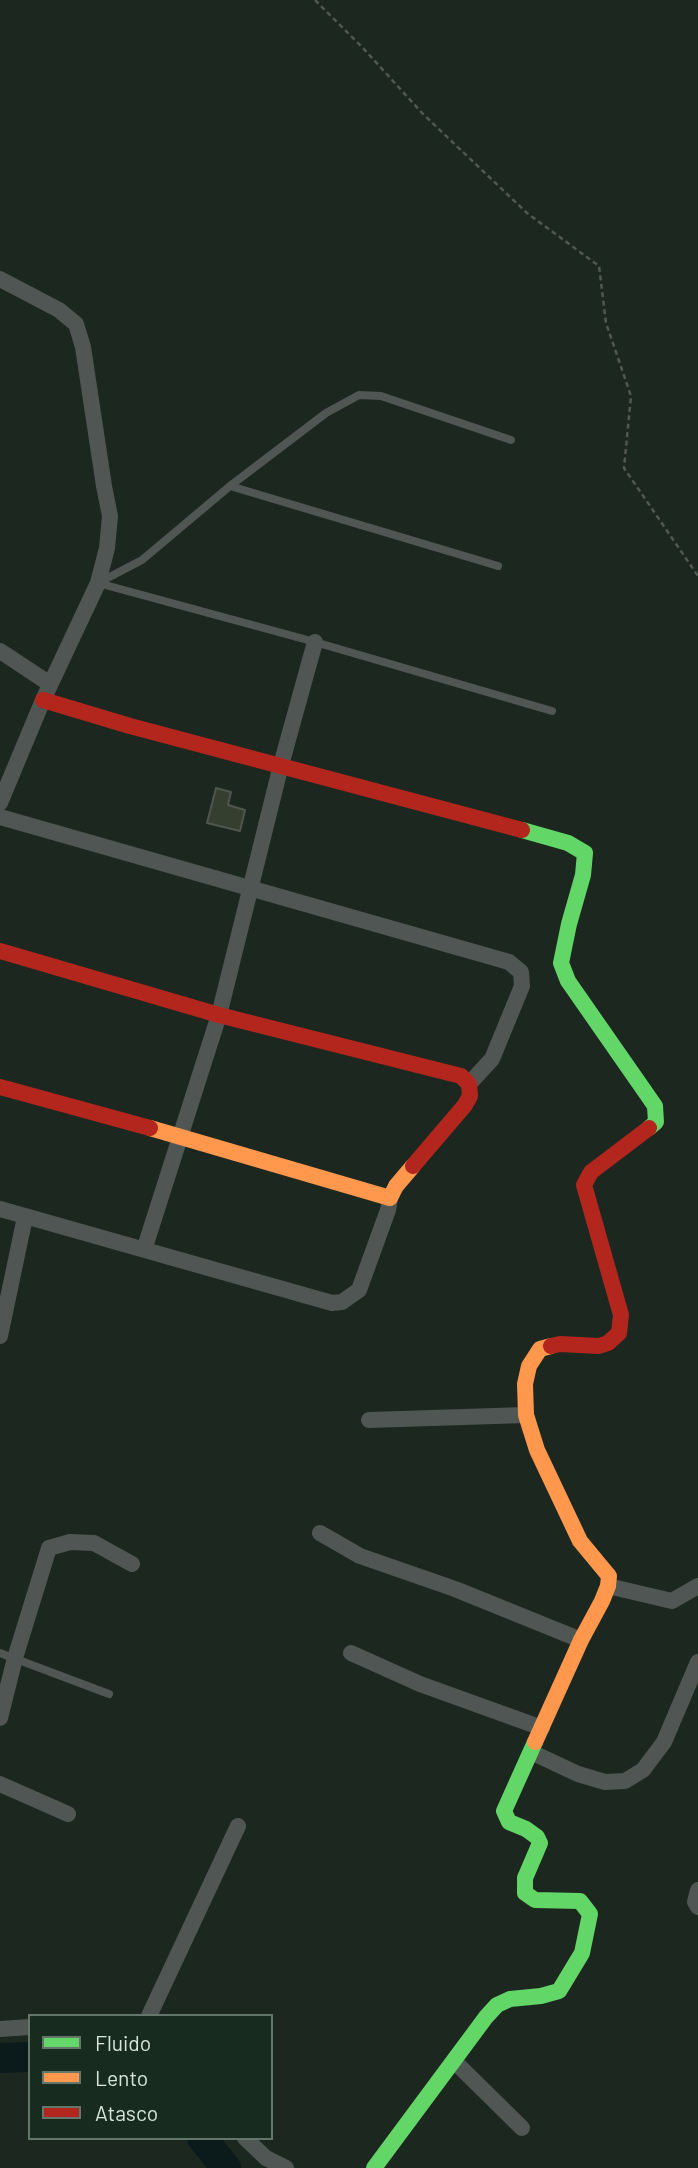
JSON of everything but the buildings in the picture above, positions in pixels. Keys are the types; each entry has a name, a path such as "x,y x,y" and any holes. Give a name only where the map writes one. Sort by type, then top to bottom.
{"street":[{"path":"0,279 59,310 76,324 83,347 110,516 107,548 98,583 50,684 0,803"},
{"path":"144,1250 219,1015 281,765 315,642"},
{"path":"0,650 50,684"},
{"path":"43,700 130,726 568,843 585,853 583,876 561,963 568,981 655,1106 656,1122 591,1172 584,1185 621,1315 619,1333 608,1343 598,1346 560,1345 540,1349 529,1366 525,1384 526,1415 537,1450 580,1541 608,1576 608,1586 602,1601 581,1640 505,1811 509,1822 526,1829 537,1837 540,1843 525,1878 524,1893 535,1900 580,1900 590,1914 582,1953 559,1991 510,1999 497,2005 374,2168"},
{"path":"0,817 509,962 521,972 522,986 492,1059 469,1084"},
{"path":"0,951 219,1015 461,1076 469,1084 470,1096 396,1186 359,1290 342,1302 332,1303 0,1209"},
{"path":"0,1087 181,1136 390,1198"},
{"path":"0,1336 25,1217"},
{"path":"369,1420 526,1415"},
{"path":"320,1534 360,1556 455,1588 581,1640"},
{"path":"0,1718 8,1656 48,1548 70,1542 94,1543 132,1564"},
{"path":"608,1586 672,1601 698,1586"},
{"path":"351,1653 420,1684 542,1728"},
{"path":"531,1752 587,1777 605,1782 625,1781 643,1770 664,1742 698,1662"},
{"path":"0,1784 68,1814"},
{"path":"150,2014 238,1826"},
{"path":"698,1891 695,1902 698,1908"},
{"path":"0,2029 28,2027"},
{"path":"454,2061 522,2128"},
{"path":"247,2140 266,2158 286,2168"}],"lane":[{"path":"98,583 142,561 230,486 327,413 359,395 381,396 511,440"},
{"path":"230,486 498,566"},
{"path":"98,583 552,711"},
{"path":"8,1656 109,1694"}],"path":[{"path":"315,0 423,114 527,213 599,266 606,323 631,396 625,468 698,576"}],"waterway":[{"path":"0,2058 28,2057"},
{"path":"204,2140 226,2168"}],"traffic: fast":[{"path":"522,830 568,843 585,853 583,875 561,963 568,981 655,1106 656,1122 649,1128"},
{"path":"374,2168 497,2005 510,1999 559,1991 582,1953 590,1914 580,1901 535,1900 525,1893 525,1878 540,1843 537,1837 526,1829 509,1822 504,1811 535,1742"}],"traffic: slow":[{"path":"150,1128 390,1198 396,1186 413,1166"},
{"path":"535,1742 581,1640 602,1601 609,1576 580,1541 537,1450 526,1415 525,1384 529,1366 540,1349 551,1346"}],"traffic: jam":[{"path":"43,700 130,726 522,830"},
{"path":"0,951 219,1015 461,1076 469,1084 470,1096 413,1166"},
{"path":"0,1087 150,1128"},
{"path":"551,1346 599,1346 608,1343 619,1333 621,1315 584,1185 591,1172 649,1128"}]}
